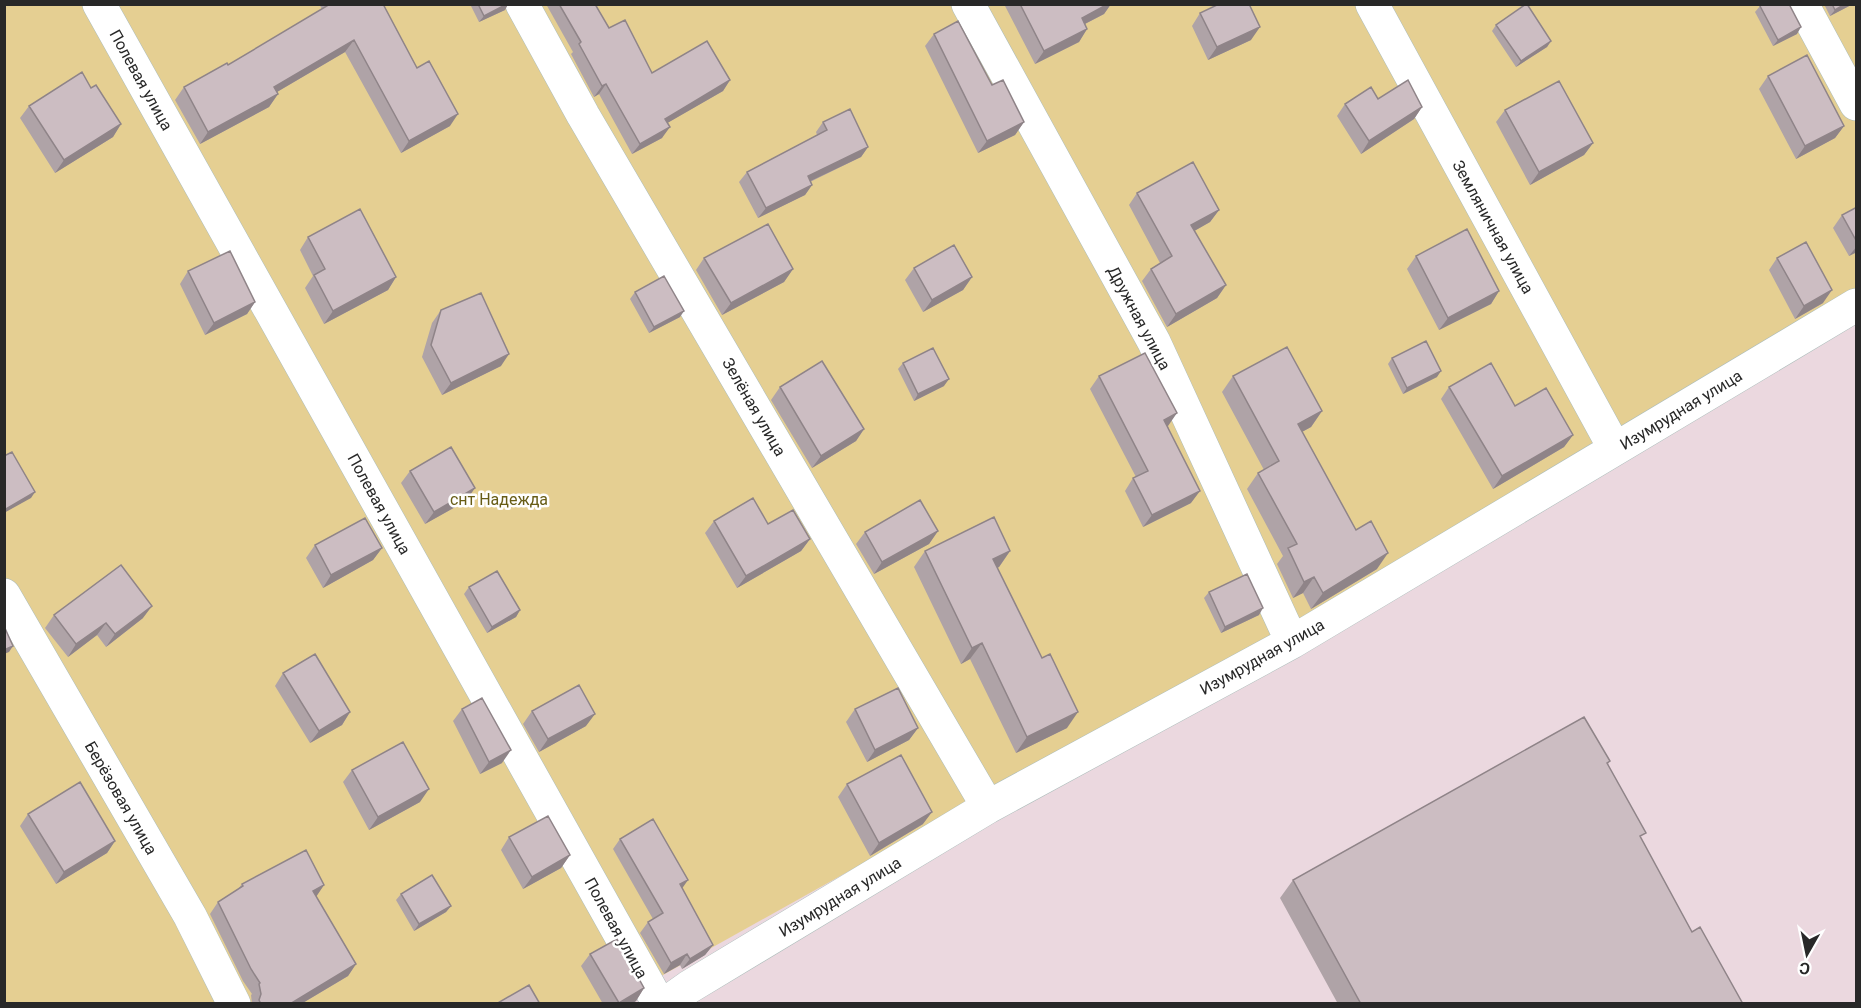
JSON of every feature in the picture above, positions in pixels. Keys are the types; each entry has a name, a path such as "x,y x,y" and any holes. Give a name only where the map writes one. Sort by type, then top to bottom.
{"street":[{"name":"Полевая улица","path":"99,4 659,1004"},
{"name":"Зелёная улица","path":"522,4 595,136 988,807"},
{"name":"Дружная улица","path":"968,4 1154,342 1292,642"},
{"name":"Земляничная улица","path":"1372,4 1615,449"},
{"path":"1802,4 1857,104"},
{"name":"Изумрудная улица","path":"665,1004 689,987 988,807 1292,642 1857,305"},
{"name":"Берёзовая улица","path":"4,595 190,916 234,1004"}],"green space":[{"name":"снт Надежда","path":"5,5 1856,5 1856,303 1380,574 613,1003 5,1004"}],"building":[{"path":"330,4 383,4 417,68 429,61 458,114 409,141 354,40 274,87 278,94 208,132 184,87 227,63 228,65"},
{"path":"478,4 507,4 484,16"},
{"path":"559,4 595,4 609,28 625,20 652,73 707,41 730,80 665,119 670,127 640,144 606,84 602,86 579,44 581,42"},
{"path":"1020,4 1108,4 1082,18 1087,29 1044,51"},
{"path":"1219,4 1249,4 1260,27 1217,47 1200,13"},
{"path":"1526,4 1551,41 1521,61 1496,25"},
{"path":"1762,4 1789,4 1801,27 1778,40 1760,6"},
{"path":"1832,4 1845,4 1835,10"},
{"path":"958,21 992,85 1003,80 1024,122 987,141 934,34"},
{"path":"1807,55 1844,126 1805,146 1768,76"},
{"path":"82,72 91,88 96,85 121,124 64,160 29,106"},
{"path":"1408,80 1422,107 1369,141 1345,104 1371,87 1378,99"},
{"path":"1559,81 1593,143 1539,172 1505,110"},
{"path":"850,109 868,147 808,176 812,185 766,208 747,172 827,130 823,122"},
{"path":"1193,162 1219,210 1191,225 1226,285 1176,314 1151,269 1172,256 1137,193"},
{"path":"1857,207 1857,242 1842,215"},
{"path":"360,209 396,277 333,311 314,275 325,269 308,237"},
{"path":"768,224 793,269 731,303 704,258"},
{"path":"1467,229 1499,291 1448,318 1416,256"},
{"path":"1806,242 1832,290 1804,306 1777,258"},
{"path":"954,245 972,277 932,300 914,268"},
{"path":"230,251 255,302 214,323 188,271"},
{"path":"664,276 684,311 654,327 635,292"},
{"path":"481,293 509,354 451,383 431,345 441,310"},
{"path":"1426,341 1441,371 1407,388 1392,358"},
{"path":"1287,347 1322,411 1298,424 1356,530 1371,521 1388,553 1323,593 1314,577 1304,582 1288,548 1297,544 1258,473 1279,461 1233,376"},
{"path":"933,348 949,379 918,394 903,363"},
{"path":"1145,353 1177,413 1164,420 1200,491 1152,515 1133,478 1148,471 1099,376"},
{"path":"822,361 864,429 821,456 780,387"},
{"path":"1491,363 1515,406 1546,388 1573,435 1502,476 1449,387"},
{"path":"451,447 475,488 434,512 410,471"},
{"path":"12,452 35,492 6,509 4,507 4,456"},
{"path":"753,498 768,524 793,510 810,539 746,576 714,521"},
{"path":"920,500 938,531 882,562 865,532"},
{"path":"994,517 1010,551 993,559 1042,658 1050,654 1078,712 1027,737 982,643 972,648 925,551"},
{"path":"365,518 382,548 331,575 315,545"},
{"path":"121,565 152,606 115,634 106,623 76,644 54,615"},
{"path":"497,571 520,610 492,627 469,587"},
{"path":"1247,574 1263,608 1225,627 1209,592"},
{"path":"4,626 13,646 4,650"},
{"path":"315,654 350,712 319,731 283,673"},
{"path":"579,685 595,714 548,739 532,711"},
{"path":"898,688 918,728 875,750 855,709"},
{"path":"482,698 511,750 489,762 462,709"},
{"path":"1584,717 1610,761 1607,763 1646,833 1640,836 1692,932 1700,927 1743,1004 1361,1004 1293,880"},
{"path":"403,742 429,789 378,817 352,770"},
{"path":"901,755 932,812 879,843 847,784"},
{"path":"80,782 115,841 64,872 28,814"},
{"path":"548,816 570,855 532,877 509,837"},
{"path":"653,819 688,880 680,884 713,945 690,959 687,954 671,963 648,922 663,913 620,839"},
{"path":"306,850 324,885 313,891 356,964 290,1004 261,1004 259,1000 260,983 218,902 243,886 242,884"},
{"path":"432,875 451,906 419,924 401,894"},
{"path":"617,939 644,988 619,1003 590,954"},
{"path":"529,985 540,1004 496,1004"}]}
